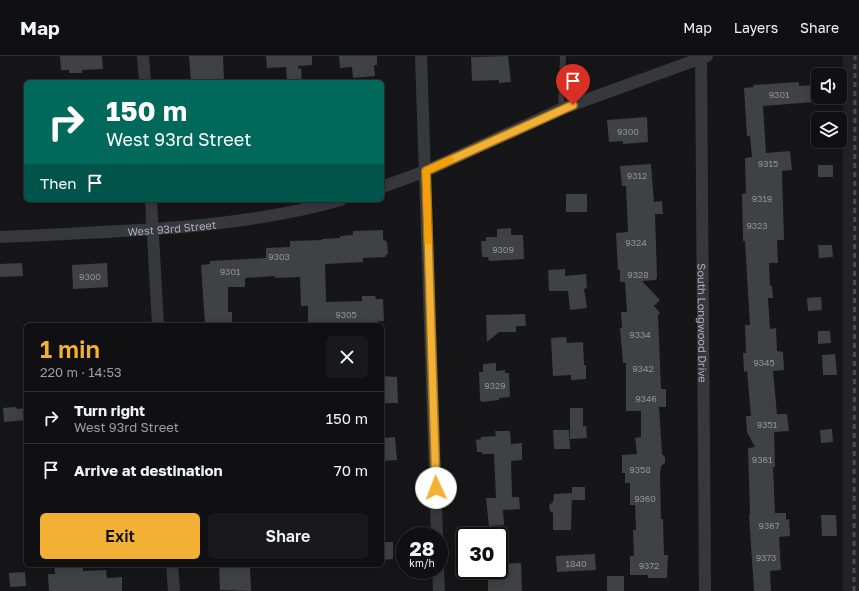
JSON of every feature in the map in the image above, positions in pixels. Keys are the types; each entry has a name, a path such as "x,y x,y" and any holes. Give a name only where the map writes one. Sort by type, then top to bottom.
{"street":[{"path":"143,56 144,80"},
{"path":"421,56 437,527"},
{"path":"384,186 426,171 561,109 703,57"},
{"name":"South Longwood Drive","path":"703,57 705,591"},
{"path":"151,202 158,323"},
{"name":"West 93rd Street","path":"0,237 152,230 259,218 313,208 334,202"},
{"path":"172,567 174,591"},
{"path":"438,579 439,591"}],"lane":[{"path":"561,109 563,56"}],"shaded area":[{"path":"843,56 859,56 859,591 843,591 843,148 847,148 847,112 843,112 843,104 847,104 847,68 843,68"}],"building":[{"path":"60,56 102,56 103,69 82,70 82,73 69,73 69,70 61,70"},
{"path":"189,56 223,56 224,80 191,80"},
{"path":"266,56 312,56 312,65 298,66 298,69 301,68 302,80 287,80 286,67 267,68"},
{"path":"339,56 377,56 377,65 374,65 375,76 353,78 352,67 340,68"},
{"path":"508,56 511,82 499,83 499,80 472,81 471,57"},
{"path":"799,82 799,86 811,85 811,102 763,106 766,153 790,151 792,170 782,171 784,240 777,240 778,263 769,263 770,286 772,286 773,298 768,298 770,329 776,328 777,351 783,352 784,370 773,371 777,414 787,414 789,431 774,432 775,467 773,467 775,513 786,513 786,520 789,519 790,536 779,537 781,570 770,571 771,591 754,591 749,515 748,448 755,447 747,432 746,416 751,416 747,371 744,372 743,353 746,353 745,325 750,325 745,241 743,241 742,194 746,193 745,158 752,157 750,136 747,136 744,88 754,87 753,85"},
{"path":"647,117 648,142 623,144 623,141 609,142 607,120"},
{"path":"651,164 654,202 662,201 663,214 655,214 657,277 656,280 642,281 660,300 654,306 660,313 658,315 661,389 666,389 666,407 659,407 662,454 665,457 665,463 661,466 660,473 661,519 663,519 664,555 668,555 667,578 648,578 648,575 630,575 630,556 634,556 633,530 636,530 635,505 630,505 630,483 625,483 625,473 622,473 622,455 637,454 635,438 641,437 641,411 626,411 626,363 623,363 620,328 622,328 621,312 627,312 625,282 620,282 620,270 618,270 616,233 628,232 626,186 622,186 620,166"},
{"path":"818,165 833,165 833,177 818,177"},
{"path":"566,194 587,194 587,212 566,212"},
{"path":"511,228 511,235 523,235 524,259 489,261 488,257 482,257 481,241 486,241 486,237 497,237 497,229"},
{"path":"383,230 383,239 387,242 388,253 385,257 363,258 363,262 325,264 326,302 362,301 362,296 375,296 376,299 383,299 384,321 378,321 378,323 308,323 308,306 301,306 300,277 275,278 275,276 245,278 245,287 228,287 228,312 232,312 232,323 205,323 201,265 210,264 210,261 266,258 266,248 290,247 290,241 340,238 340,236 353,235 353,231"},
{"path":"818,245 832,245 833,257 819,258"},
{"path":"22,263 23,276 0,277 0,264"},
{"path":"107,263 108,287 73,289 72,265"},
{"path":"565,269 565,276 586,274 587,288 584,289 587,308 570,310 568,291 549,291 548,270"},
{"path":"821,297 822,310 808,311 807,298"},
{"path":"525,314 526,326 516,326 516,332 499,332 487,342 486,315"},
{"path":"818,331 830,331 831,343 818,344"},
{"path":"566,337 567,343 583,342 586,379 571,380 571,375 553,376 551,338"},
{"path":"835,354 837,375 823,375 822,355"},
{"path":"496,363 496,371 505,370 505,373 509,373 510,397 482,402 480,400 479,372 483,372 483,364"},
{"path":"384,376 397,377 398,403 384,403"},
{"path":"3,408 24,408 24,420 4,422"},
{"path":"570,408 583,408 583,426 586,426 587,438 570,439"},
{"path":"832,429 833,442 821,443 820,430"},
{"path":"553,430 569,430 570,449 554,449"},
{"path":"495,431 510,431 511,444 522,443 522,460 511,461 512,497 519,497 520,509 503,510 504,525 489,526 486,498 496,498 494,454 482,454 482,452 477,452 476,440 481,439 481,437 496,436"},
{"path":"395,437 397,460 384,461 384,438"},
{"path":"572,487 585,487 585,500 572,500"},
{"path":"572,493 571,530 553,530 553,513 550,511 549,505 553,502 554,494"},
{"path":"821,515 836,515 837,536 822,536"},
{"path":"384,542 393,542 393,559 384,560"},
{"path":"595,554 596,570 557,572 556,556"},
{"path":"521,563 522,591 488,591 488,579 508,579 508,564"},
{"path":"54,567 83,567 83,571 106,570 107,578 122,577 122,591 49,591 48,574 55,574"},
{"path":"219,567 250,567 251,591 220,590"},
{"path":"25,572 26,586 10,587 9,573"},
{"path":"607,576 624,576 624,591 607,591"}],"railway":[{"path":"854,591 855,56"}],"slow traffic":[{"path":"428,241 426,171 450,160"}],"route":[{"path":"436,488 426,171 561,109 573,105"}]}
